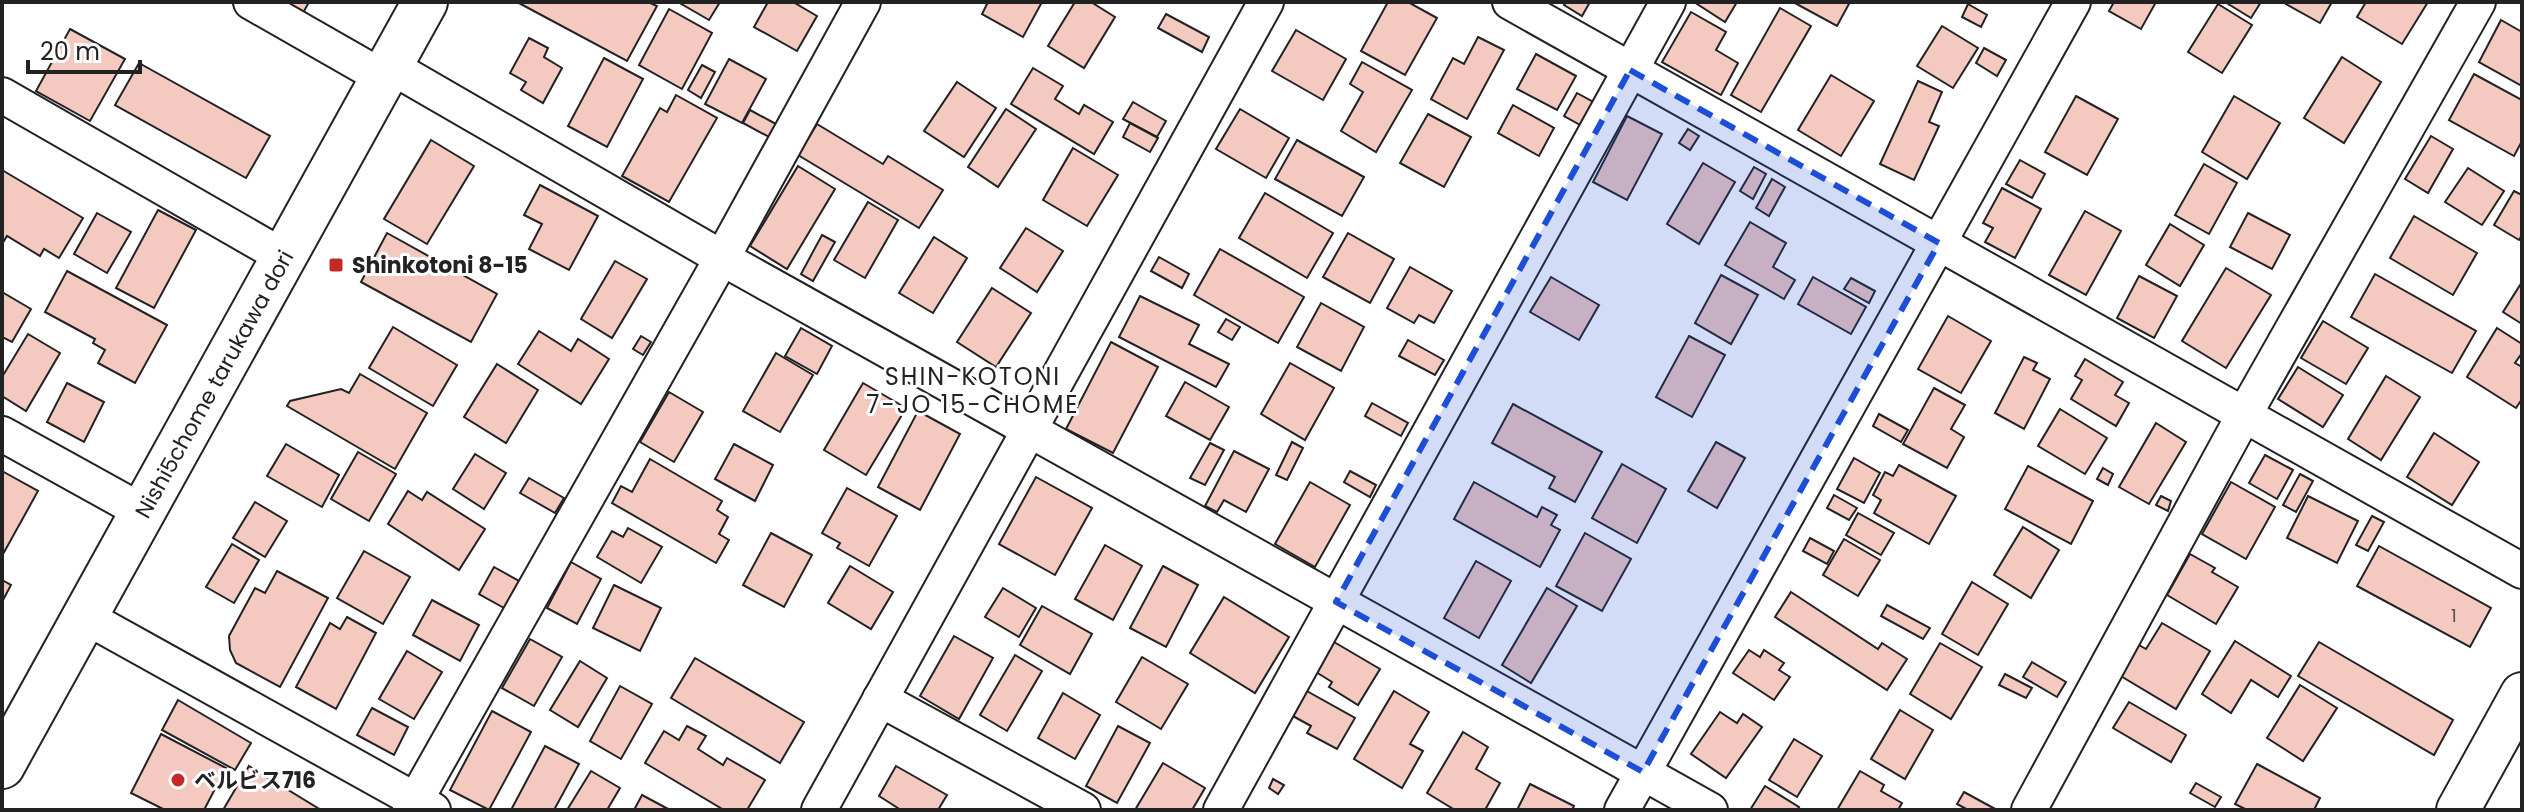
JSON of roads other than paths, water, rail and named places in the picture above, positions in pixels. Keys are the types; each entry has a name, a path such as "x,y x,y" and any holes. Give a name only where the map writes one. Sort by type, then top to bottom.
{"main road":[{"name":"Nishi5chome tarukawa dori","path":"2,766 425,2"}],"street":[{"path":"251,2 387,72 1710,810"},
{"path":"84,616 420,807 863,2"},
{"path":"819,810 1266,2"},
{"path":"1510,2 2522,571"},
{"path":"1221,810 1668,2"},
{"path":"1622,810 2073,2"},
{"path":"2029,810 2244,415 2478,2"},
{"path":"2,95 284,257"},
{"path":"2,434 143,512"},
{"path":"2458,810 2522,694"},
{"path":"880,699 1083,810"}],"place":[{"name":"Shinkotoni 8-15","path":"336,265"},
{"name":"ベルビス716","path":"178,780"}],"district":[{"name":"SHIN-KOTONI 7-JO 15-CHOME","path":"973,391"}]}
